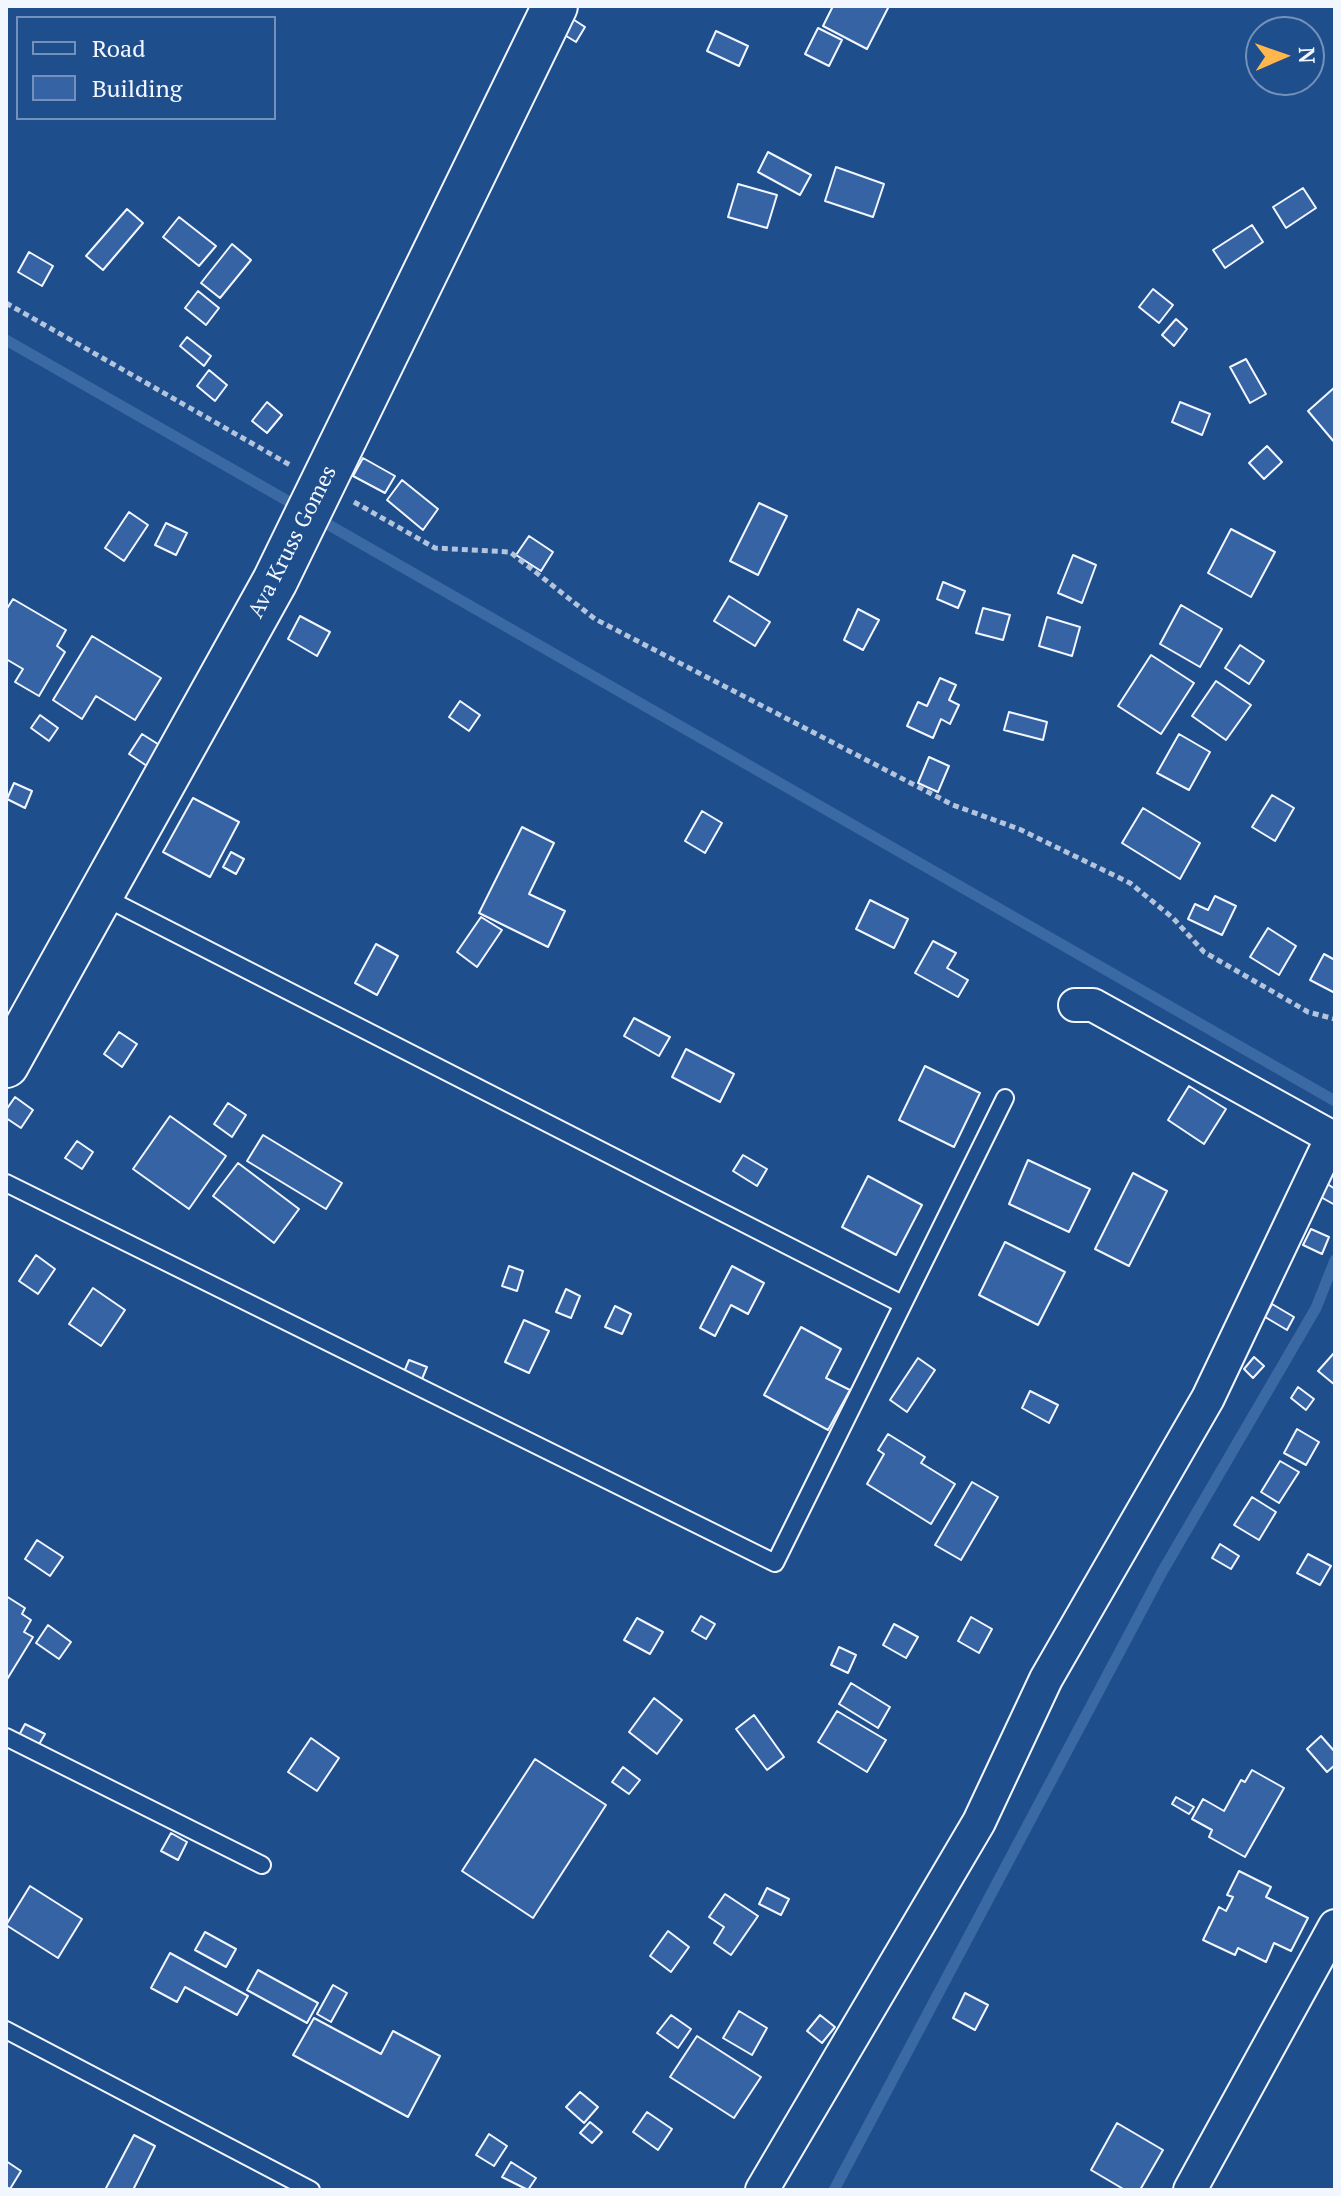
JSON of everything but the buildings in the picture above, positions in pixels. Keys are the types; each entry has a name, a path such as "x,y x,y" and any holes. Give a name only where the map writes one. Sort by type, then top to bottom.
{"street":[{"name":"Ava Kruss Gomes","path":"6,1065 275,581 555,6"},
{"path":"762,2190 979,1822 1046,1679 1208,1398 1333,1138 1093,1005 1075,1005"},
{"path":"1190,2190 1335,1926"}],"lane":[{"path":"100,895 902,1304"},
{"path":"6,1183 775,1563 1005,1098"},
{"path":"6,1737 262,1865"},
{"path":"6,2030 311,2190"}],"path":[{"path":"6,303 297,469"},
{"path":"352,501 435,548 510,552 595,619 953,805 1019,829 1130,883 1173,918 1204,952 1308,1012 1335,1019"}],"waterway":[{"path":"6,340 300,508"},
{"path":"315,517 1335,1101"},
{"path":"834,2190 1162,1572 1316,1308 1335,1260"}]}
